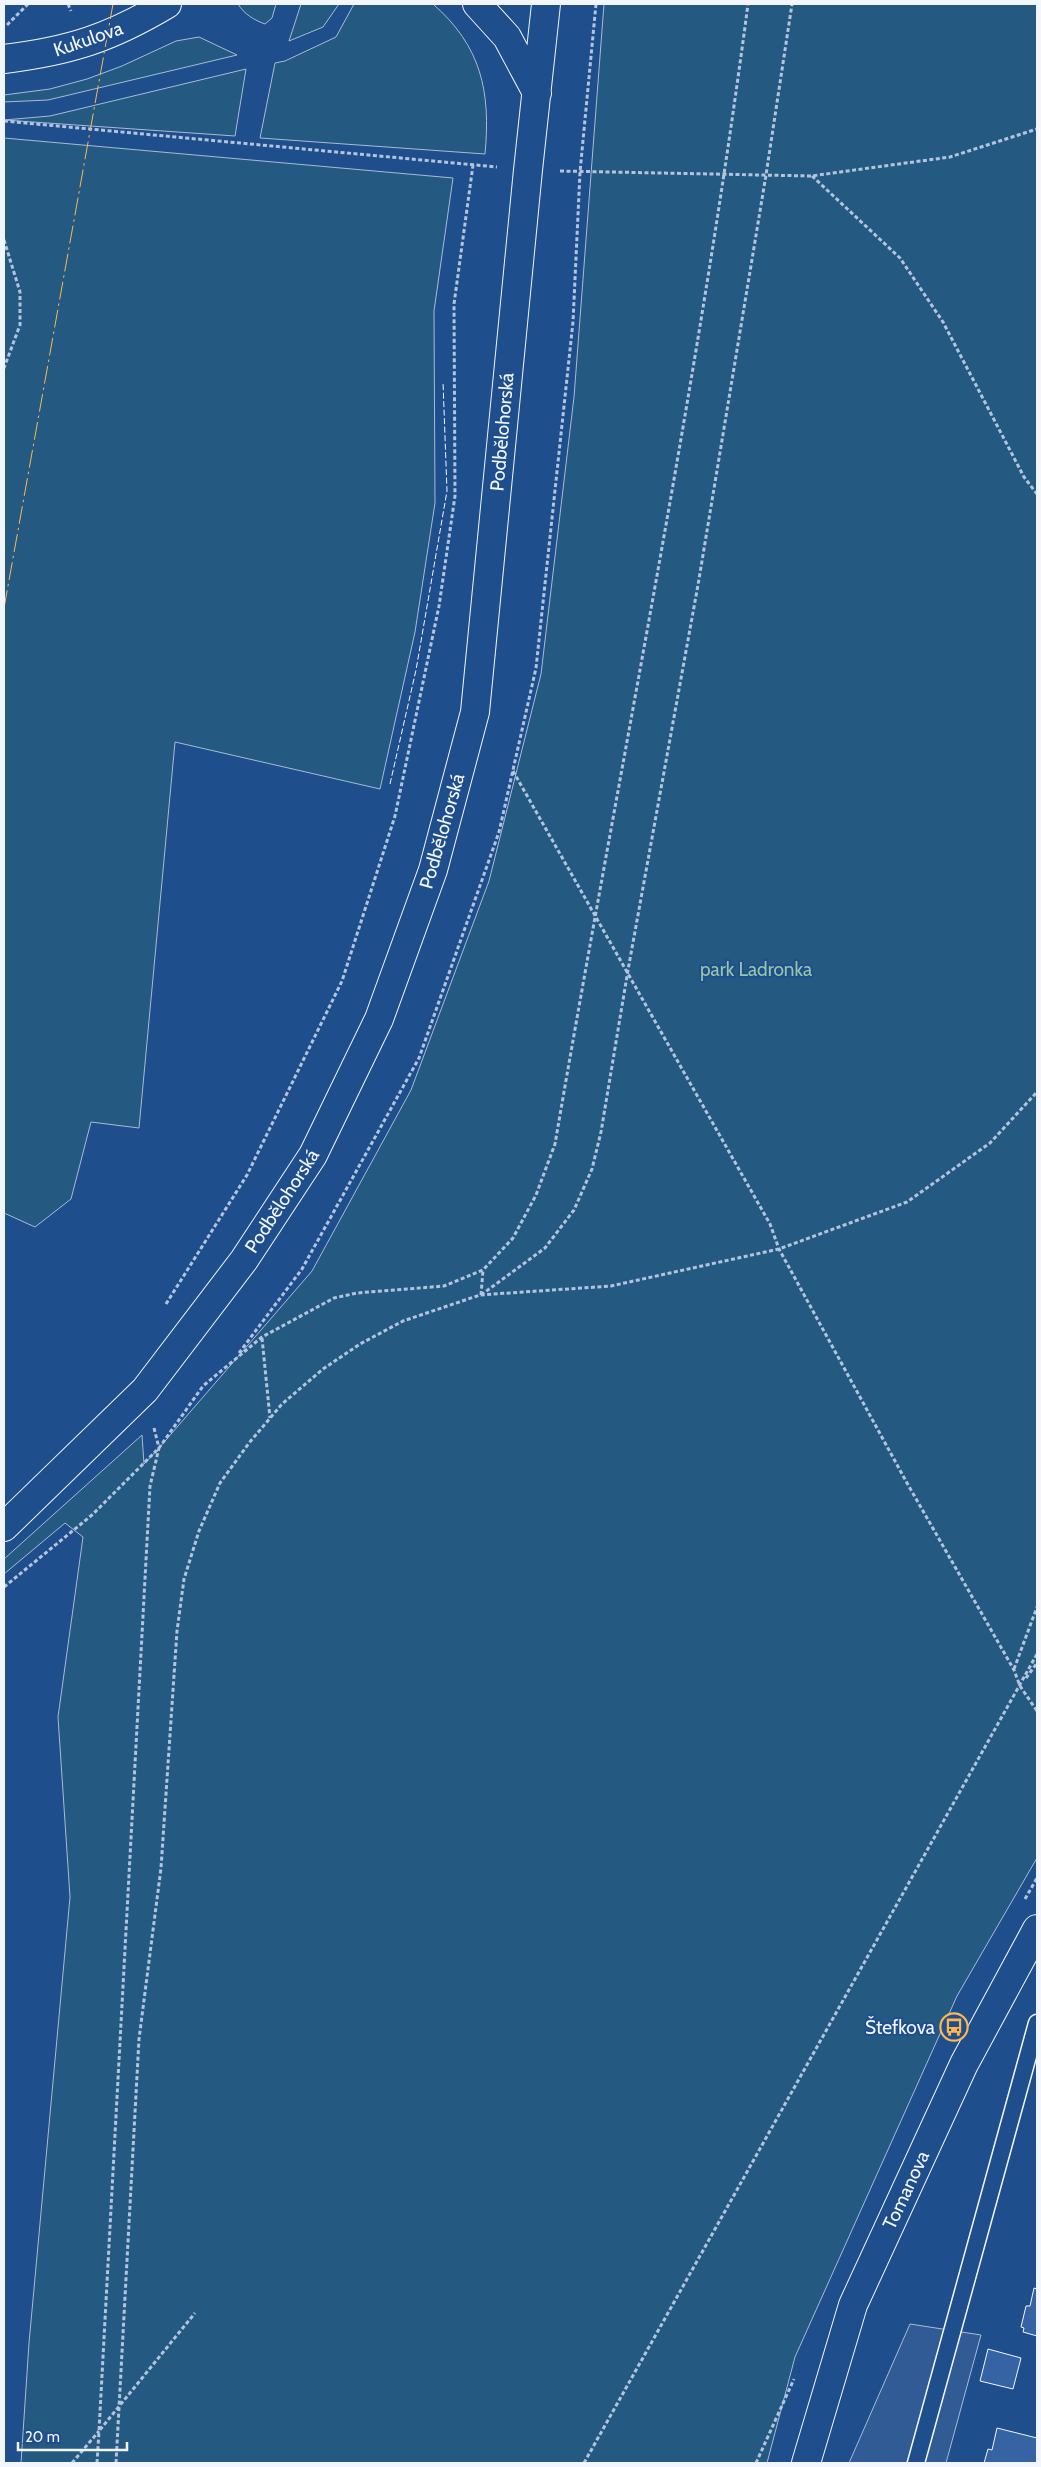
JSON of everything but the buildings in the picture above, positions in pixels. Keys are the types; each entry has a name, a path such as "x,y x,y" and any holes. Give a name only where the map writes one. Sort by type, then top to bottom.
{"street":[{"name":"Kukulova","path":"4,59 48,54 85,44 137,22 167,4"},
{"path":"477,4 507,37 537,93"},
{"name":"Podbělohorská","path":"4,1527 145,1390 244,1260 313,1155 379,1019 432,870 475,712 546,4"},
{"name":"Tomanova","path":"806,2463 852,2305 964,2064 1037,1929"}],"lane":[{"path":"916,2463 1037,2023"}],"path":[{"path":"4,29 28,4"},
{"path":"4,1586 92,1515 159,1448 203,1386 262,1338 334,1298 357,1293 444,1286 483,1270 513,1238 536,1196 555,1144 594,914 659,562 726,174 748,4"},
{"path":"480,1295 545,1248 574,1210 592,1169 601,1132 628,970 698,585 766,175 792,4"},
{"path":"4,122 497,168"},
{"path":"560,172 811,176 950,157 1037,129"},
{"path":"164,1307 247,1175 342,981 395,816 439,606 455,496 454,304 473,166"},
{"path":"811,176 900,258 943,322 1024,477 1037,494"},
{"path":"4,240 20,292 20,325 4,368"},
{"path":"513,771 628,970 770,1224 779,1249 907,1483 1014,1670 1020,1686 1037,1711"},
{"path":"116,2463 139,2039 161,1868 177,1631 184,1579 199,1531 220,1483 248,1443 282,1404 323,1369 360,1344 403,1321 480,1295 611,1286 779,1249 907,1202 990,1143 1037,1092"},
{"path":"480,1295 483,1270"},
{"path":"262,1338 270,1418"},
{"path":"97,2463 150,1486 159,1448"},
{"path":"1014,1670 1037,1607"},
{"path":"584,2463 1037,1654"},
{"path":"1020,1686 1037,1663"},
{"path":"1034,1883 1037,1878"},
{"path":"72,2463 195,2313"},
{"path":"756,2463 797,2374"}],"green space":[{"path":"238,4 276,4 272,18 265,24 243,11"},
{"path":"301,4 339,4 323,27 289,41"},
{"path":"354,4 433,4 449,20 462,36 472,53 479,71 484,90 486,110 485,154 260,138 275,63 285,61 336,37"},
{"name":"park Ladronka","path":"604,4 1037,4 1037,1858 957,1996 795,2357 767,2463 21,2463 29,2343 70,1897 58,1717 83,1537 65,1523 4,1574 4,1559 142,1435 144,1464 159,1448 312,1271 411,1090 489,881 541,674 574,397"},
{"path":"199,37 237,55 48,100 4,102 4,95 50,89 87,79 122,66 176,41"},
{"path":"246,69 235,136 4,120 50,116"},
{"path":"4,138 453,178 434,311 435,503 415,632 380,789 175,742 139,1128 91,1122 71,1199 35,1227 4,1213"}],"shaded area":[{"path":"910,2324 981,2335 946,2463 849,2463"}],"fence":[{"path":"390,784 416,670 447,491 443,382"}],"power":[{"path":"4,608 113,4"}],"place":[{"name":"Štefkova","path":"954,2027"}]}
